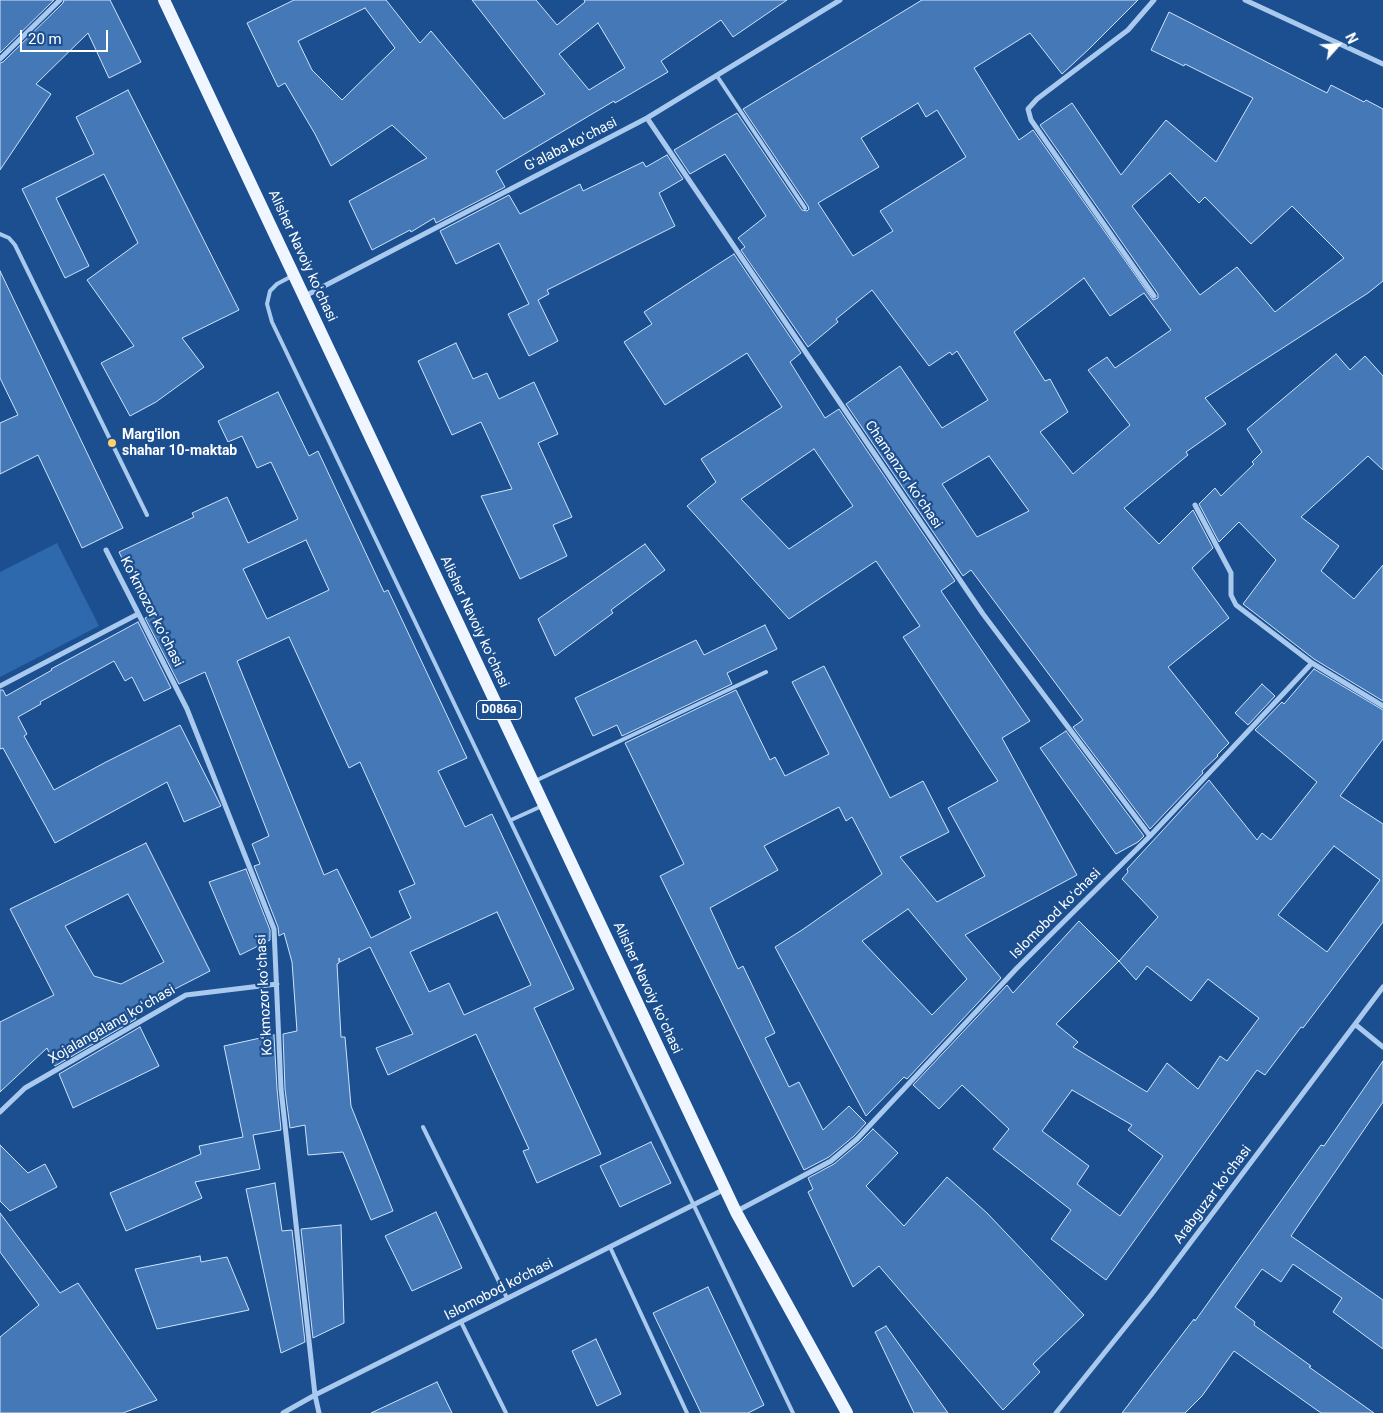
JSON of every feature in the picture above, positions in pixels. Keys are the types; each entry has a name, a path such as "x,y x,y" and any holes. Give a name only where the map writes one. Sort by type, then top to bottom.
{"main road":[{"name":"Alisher Navoiy koʻchasi","path":"164,0 736,1212 847,1413"}],"street":[{"path":"0,59 60,0"},
{"name":"Gʻalaba koʻchasi","path":"304,296 647,118 840,0"},
{"path":"1154,0 1128,30 1037,99 1028,109 1031,120 1154,296"},
{"path":"1244,0 1383,64"},
{"name":"Chamanzor koʻchasi","path":"647,118 983,614 1150,836"},
{"path":"1196,505 1231,573 1231,595 1236,604 1312,663 1383,706"},
{"name":"Koʻkmozor koʻchasi","path":"106,550 187,708 274,929 281,1089 315,1395 319,1413"},
{"path":"0,686 138,614"},
{"name":"Islomobod koʻchasi","path":"736,1212 831,1161 857,1138 1017,968 1150,836 1312,663"},
{"name":"Xojalangalang koʻchasi","path":"0,1112 25,1088 186,995 277,984"},
{"name":"Arabguzar koʻchasi","path":"1056,1413 1152,1295 1383,987"},
{"path":"1356,1025 1383,1047"},
{"name":"Islomobod ko‘chasi","path":"283,1413 315,1395 726,1189"}],"lane":[{"path":"717,76 805,208"},
{"path":"0,234 9,238 15,246 147,515"},
{"path":"294,275 277,284 270,291 267,304 272,322 793,1413"},
{"path":"534,782 766,672"},
{"path":"511,820 544,805"},
{"path":"423,1126 507,1298"},
{"path":"610,1247 687,1413"},
{"path":"461,1322 506,1413"}],"shaded area":[{"path":"57,543 99,626 0,677 0,572"}],"building":[{"path":"0,0 54,0 0,53"},
{"path":"64,0 110,0 141,62 109,78 88,33 36,84 51,94 0,170 0,63"},
{"path":"294,0 386,0 420,43 431,31 504,119 545,94 472,0 536,0 557,25 585,2 584,0 787,0 733,37 721,20 661,61 668,72 615,103 614,101 496,171 505,187 436,223 434,218 411,232 410,230 372,250 349,201 427,158 392,125 331,166 315,134 285,83 278,87 247,23","holes":["365,8 395,48 342,100 312,70 298,41","598,23 625,68 589,90 559,54"]},
{"path":"922,0 1138,0 1062,74 1030,33 974,68 1019,140 1033,130 1153,300 1158,298 1158,294 1040,125 1072,103 1121,175 1166,120 1216,162 1253,98 1185,64 1184,66 1151,50 1169,12 1327,93 1331,85 1364,102 1366,100 1383,109 1383,281 1368,293 1205,398 1226,424 1186,452 1188,455 1124,508 1159,544 1193,510 1213,548 1192,568 1229,618 1168,667 1229,743 1150,829 1073,727 1083,720 971,570 963,576 846,404 900,366 942,428 988,400 957,351 952,355 950,352 929,366 872,290 836,319 838,322 808,347 741,250 745,247 738,238 766,216 725,154 690,174 674,150 737,113 802,210 807,211 809,209 808,206 743,109","holes":["918,103 926,117 937,110 966,157 880,211 893,231 853,256 818,203 879,167 861,138","1170,173 1199,203 1205,197 1251,244 1292,206 1344,258 1275,312 1237,267 1200,295 1132,206","1084,278 1110,316 1144,293 1171,330 1115,368 1107,357 1088,370 1130,425 1073,474 1040,432 1068,412 1050,379 1045,381 1014,332","989,456 1029,511 977,537 942,484"]},
{"path":"128,90 239,310 182,338 204,367 156,402 130,416 101,363 134,346 87,280 138,243 104,174 56,198 89,266 65,278 22,189 94,154 76,117"},
{"path":"667,155 683,179 659,193 675,226 547,290 549,294 538,300 558,341 529,356 508,314 529,304 499,243 456,264 440,231 509,195 520,214 580,184 583,191 643,162 646,167"},
{"path":"734,254 801,353 790,362 825,418 839,409 955,581 941,591 1030,721 1002,738 1077,875 965,935 1001,978 907,1079 904,1077 866,1116 775,947 882,874 852,817 846,821 839,807 764,846 778,870 710,908 738,969 743,966 775,1033 765,1038 789,1087 799,1082 823,1130 849,1106 866,1123 829,1157 804,1170 660,876 684,864 625,743 736,690 770,760 775,757 785,776 829,754 792,682 824,666 890,798 923,781 949,832 900,857 937,902 985,876 948,808 998,781 903,637 920,626 876,561 789,619 687,506 716,482 701,459 782,407 747,353 665,405 624,342 652,324 644,312","holes":["814,449 853,506 789,549 741,499","908,909 967,979 932,1015 862,941"]},
{"path":"0,271 123,528 82,548 38,455 0,474 0,423 18,415 0,378"},
{"path":"456,343 473,379 487,373 499,399 534,382 558,434 538,443 572,517 553,525 567,556 520,579 481,496 512,489 481,422 452,435 418,361"},
{"path":"1336,354 1350,370 1365,356 1383,376 1383,470 1368,456 1301,517 1339,546 1321,571 1354,599 1383,565 1383,701 1314,659 1243,604 1276,560 1239,522 1219,542 1199,504 1215,488 1221,496 1254,464 1252,462 1262,452 1247,429"},
{"path":"278,392 309,456 318,451 384,592 388,590 467,758 438,771 465,827 492,814 574,989 534,1008 601,1154 537,1183 523,1151 529,1149 476,1034 388,1075 376,1048 413,1034 370,947 340,962 339,958 339,963 337,964 341,1037 345,1037 351,1106 393,1211 371,1220 343,1152 308,1155 305,1125 290,1128 285,1089 283,1034 297,1031 292,962 284,933 279,936 278,927 254,866 260,864 252,844 269,836 205,672 179,684 145,618 149,616 119,552 194,517 192,513 227,497 248,543 298,519 271,462 257,468 242,436 228,442 218,421","holes":["306,540 329,590 267,619 243,569","289,637 349,768 360,762 415,884 399,891 411,918 371,938 337,869 324,875 237,661","497,912 531,985 464,1015 449,983 429,992 410,952"]},
{"path":"645,544 665,570 611,610 613,613 555,656 538,619"},
{"path":"138,622 171,688 144,701 132,677 125,681 114,661 40,702 41,704 18,717 27,734 24,736 54,790 180,725 221,806 184,822 167,782 55,843 3,748 0,749 0,690 3,690 6,696 51,669"},
{"path":"765,625 777,649 727,673 732,684 622,736 617,725 593,736 575,698 696,640 704,655"},
{"path":"1314,669 1383,710 1383,739 1340,796 1383,824 1383,922 1265,1075 1257,1070 1106,1280 1051,1239 1071,1210 993,1149 1009,1129 962,1085 939,1109 913,1085 1007,985 1013,993 1079,921 1119,961 1158,917 1122,879 1128,872 1127,869 1209,780 1257,840 1262,833 1271,840 1317,782 1255,730 1282,702 1284,704","holes":["1334,846 1380,880 1327,952 1278,915","1119,961 1136,980 1147,966 1191,1001 1208,979 1259,1018 1227,1061 1220,1056 1198,1089 1167,1063 1147,1092 1073,1047 1078,1042 1056,1024","1072,1090 1132,1125 1128,1130 1163,1156 1120,1216 1077,1184 1089,1166 1042,1131"]},
{"path":"1262,684 1275,696 1248,725 1235,713"},
{"path":"1066,731 1144,836 1138,842 1116,854 1040,748"},
{"path":"146,843 210,971 132,1011 136,1019 55,1066 47,1048 0,1092 0,1022 54,995 10,909","holes":["128,894 164,962 121,984 94,976 65,926"]},
{"path":"246,869 270,930 270,940 240,955 209,882"},
{"path":"140,1027 159,1066 73,1108 59,1074"},
{"path":"274,1035 281,1130 253,1135 260,1169 195,1182 202,1198 126,1231 110,1193 201,1154 199,1146 243,1137 224,1046"},
{"path":"1383,1061 1383,1102 1291,1236 1383,1300 1383,1349 1333,1312 1342,1298 1293,1264 1281,1282 1262,1269 1235,1307 1255,1322 1254,1325 1311,1366 1309,1367 1374,1413 1321,1413 1234,1351 1202,1396 1185,1413 1122,1413 1194,1319 1195,1321 1321,1145 1324,1146"},
{"path":"873,1129 898,1153 866,1186 904,1226 947,1177 987,1213 1084,1315 1033,1364 1040,1372 1003,1410 879,1266 853,1287 808,1192 813,1189 808,1178 834,1164"},
{"path":"651,1142 671,1183 620,1207 600,1166"},
{"path":"0,1145 28,1173 45,1164 57,1187 10,1211 0,1201"},
{"path":"275,1183 282,1231 292,1230 305,1342 281,1353 246,1189"},
{"path":"436,1212 462,1268 412,1291 385,1236"},
{"path":"0,1213 60,1293 78,1283 157,1400 123,1413 0,1413 0,1337 39,1305 0,1252"},
{"path":"341,1225 344,1323 313,1338 301,1229"},
{"path":"200,1256 201,1262 227,1257 249,1310 157,1329 135,1269"},
{"path":"708,1287 764,1405 748,1413 701,1413 653,1313"},
{"path":"886,1326 948,1413 914,1413 875,1332"},
{"path":"596,1339 621,1394 597,1406 572,1351"},
{"path":"437,1382 452,1413 371,1413"}],"place":[{"name":"Marg'ilon shahar 10-maktab","path":"112,443"}]}
